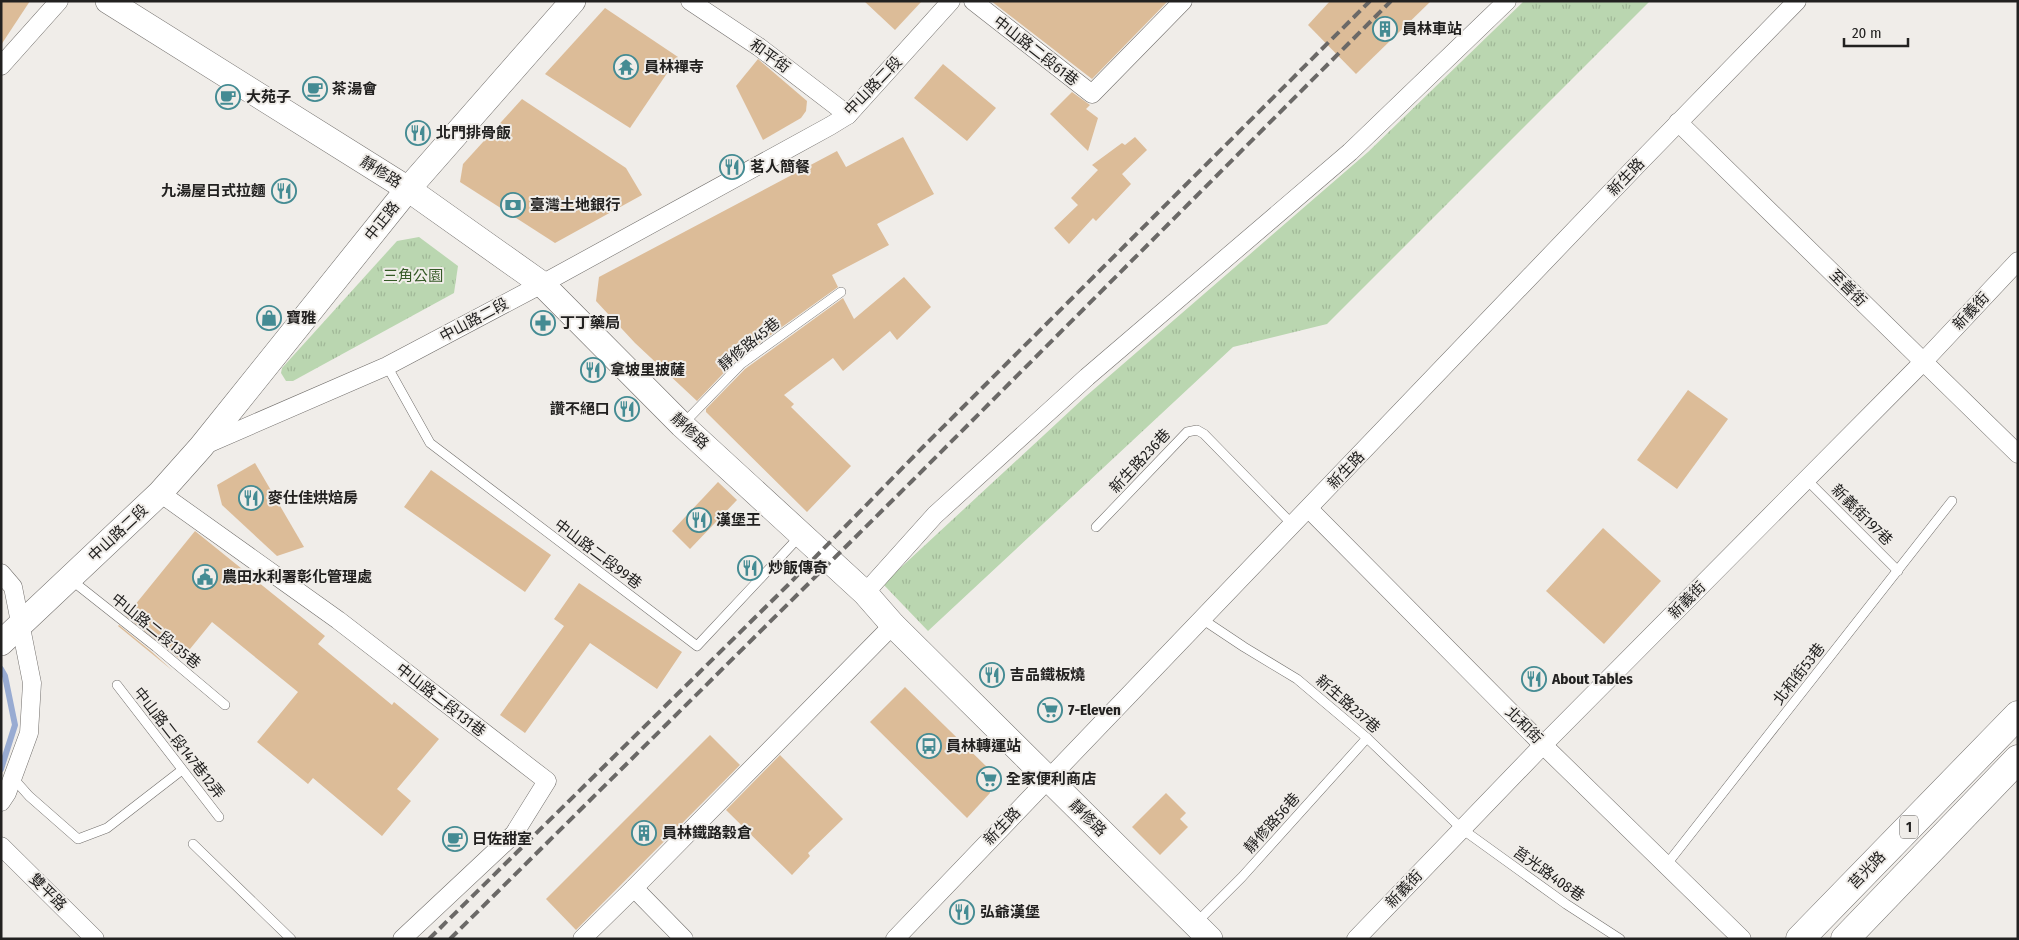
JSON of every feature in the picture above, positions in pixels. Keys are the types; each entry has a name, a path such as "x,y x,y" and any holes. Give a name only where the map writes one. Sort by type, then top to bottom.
{"main road":[{"name":"莒光路","path":"1800,939 2018,715"},
{"name":"1","path":"1845,939 2018,759"}],"street":[{"path":"1,66 59,1"},
{"name":"靜修路","path":"108,1 408,189 542,284 682,425 802,533 865,593 893,625 1203,932"},
{"name":"中正路","path":"201,447 408,189 573,1"},
{"name":"和平街","path":"690,1 759,48 848,115"},
{"name":"中山路二段","path":"1,643 160,493 201,447 387,366 542,284 848,115 951,1"},
{"name":"中山路二段61巷","path":"973,1 1092,94 1183,1"},
{"path":"865,593 935,515 1087,377 1350,152 1507,1"},
{"name":"新生路","path":"895,939 1678,122 1798,1"},
{"name":"至善街","path":"1678,122 2018,454"},
{"name":"新義街","path":"1356,939 1543,745 1923,362 2018,261"},
{"name":"中山路二段131巷","path":"160,493 338,620 547,781 514,834 402,939"},
{"name":"北和街","path":"1309,509 1543,745 1742,939"},
{"path":"1,573 13,587 32,683 29,733 13,778 1,802"},
{"path":"582,939 893,625"},
{"name":"雙平路","path":"1,846 95,939"},
{"path":"634,888 684,939"}],"lane":[{"name":"靜修路45巷","path":"682,425 741,364 840,292"},
{"name":"中山路二段99巷","path":"387,366 430,443 697,646 802,533"},
{"name":"新生路236巷","path":"1096,527 1186,432 1197,430 1204,434 1292,524"},
{"name":"新義街197巷","path":"1807,480 1898,571"},
{"name":"北和街53巷","path":"1667,864 1952,501"},
{"name":"中山路二段135巷","path":"70,579 225,705"},
{"name":"新生路237巷","path":"1202,618 1244,647 1297,679 1367,738 1462,829"},
{"name":"中山路二段147巷12弄","path":"117,685 219,817"},
{"name":"靜修路56巷","path":"1203,932 1242,876 1367,738"},
{"path":"13,778 29,796 78,839 108,828 182,770"},
{"name":"莒光路408巷","path":"1462,829 1566,904 1620,939"},
{"path":"193,844 291,939"}],"green space":[{"path":"1524,1 1650,1 1327,324 1233,347 928,631 883,584 1085,397 1368,152"},
{"name":"三角公園","path":"419,237 458,266 454,293 293,381 286,381 281,373 282,368 397,241"}],"building":[{"path":"1,1 30,1 1,45"},
{"path":"864,1 922,1 895,30"},
{"path":"991,1 1168,1 1092,79"},
{"path":"1330,1 1431,1 1356,74 1308,25"},
{"path":"605,8 678,57 630,128 545,74"},
{"path":"758,59 807,101 806,111 801,118 763,140 736,86"},
{"path":"943,64 996,108 967,141 914,98"},
{"path":"1072,92 1090,105 1086,109 1098,118 1088,151 1050,114"},
{"path":"522,99 626,168 642,195 555,243 460,182 463,164"},
{"path":"903,137 934,194 877,224 889,245 832,275 838,287 737,359 697,401 635,343 596,301 599,277 837,151 846,167"},
{"path":"1135,137 1147,150 1122,174 1131,184 1096,221 1093,218 1069,244 1054,228 1078,205 1071,198 1098,170 1092,165 1122,143 1125,145"},
{"path":"904,277 931,307 897,340 890,331 843,371 833,358 784,395 794,404 791,407 851,466 807,512 706,412 706,409 745,369 843,298 854,319"},
{"path":"1688,390 1728,419 1677,489 1637,460"},
{"path":"255,463 304,547 277,556 222,505 217,485"},
{"path":"431,470 551,555 525,592 404,507"},
{"path":"718,482 737,500 690,549 672,531"},
{"path":"1603,528 1661,581 1604,644 1546,591"},
{"path":"195,531 325,636 318,644 392,705 394,702 439,739 397,789 411,801 382,836 313,778 308,784 257,742 298,692 212,622 181,660 126,616"},
{"path":"579,583 682,652 657,689 590,643 525,733 500,715 564,626 554,619"},
{"path":"118,626 152,652 173,671"},
{"name":"員林轉運站","path":"905,687 989,769 990,793 967,818 870,722"},
{"name":"員林鐵路穀倉","path":"710,735 740,765 576,930 546,899"},
{"path":"780,755 843,819 808,853 810,856 792,875 726,810"},
{"path":"1166,793 1186,813 1180,819 1188,827 1160,855 1132,827"}],"waterway":[{"path":"1,669 5,676 15,725 1,769"}],"railway":[{"path":"429,939 788,585 924,446 1370,1"},
{"path":"450,939 912,481 1391,1"}],"place":[{"name":"員林車站","path":"1385,29"},
{"name":"員林禪寺","path":"626,67"},
{"name":"茶湯會","path":"315,89"},
{"name":"大苑子","path":"228,97"},
{"name":"北門排骨飯","path":"418,133"},
{"name":"茗人簡餐","path":"732,167"},
{"name":"九湯屋日式拉麵","path":"284,191"},
{"name":"臺灣土地銀行","path":"513,205"},
{"name":"寶雅","path":"269,318"},
{"name":"丁丁藥局","path":"543,323"},
{"name":"拿坡里披薩","path":"593,370"},
{"name":"讚不絕口","path":"627,409"},
{"name":"麥仕佳烘焙房","path":"251,498"},
{"name":"漢堡王","path":"699,520"},
{"name":"炒飯傳奇","path":"750,568"},
{"name":"農田水利署彰化管理處","path":"205,577"},
{"name":"吉品鐵板燒","path":"992,675"},
{"name":"About Tables","path":"1534,679"},
{"name":"7-Eleven","path":"1050,710"},
{"name":"員林轉運站","path":"929,746"},
{"name":"全家便利商店","path":"989,779"},
{"name":"員林鐵路穀倉","path":"644,833"},
{"name":"日佐甜室","path":"455,839"},
{"name":"弘爺漢堡","path":"962,912"}]}
